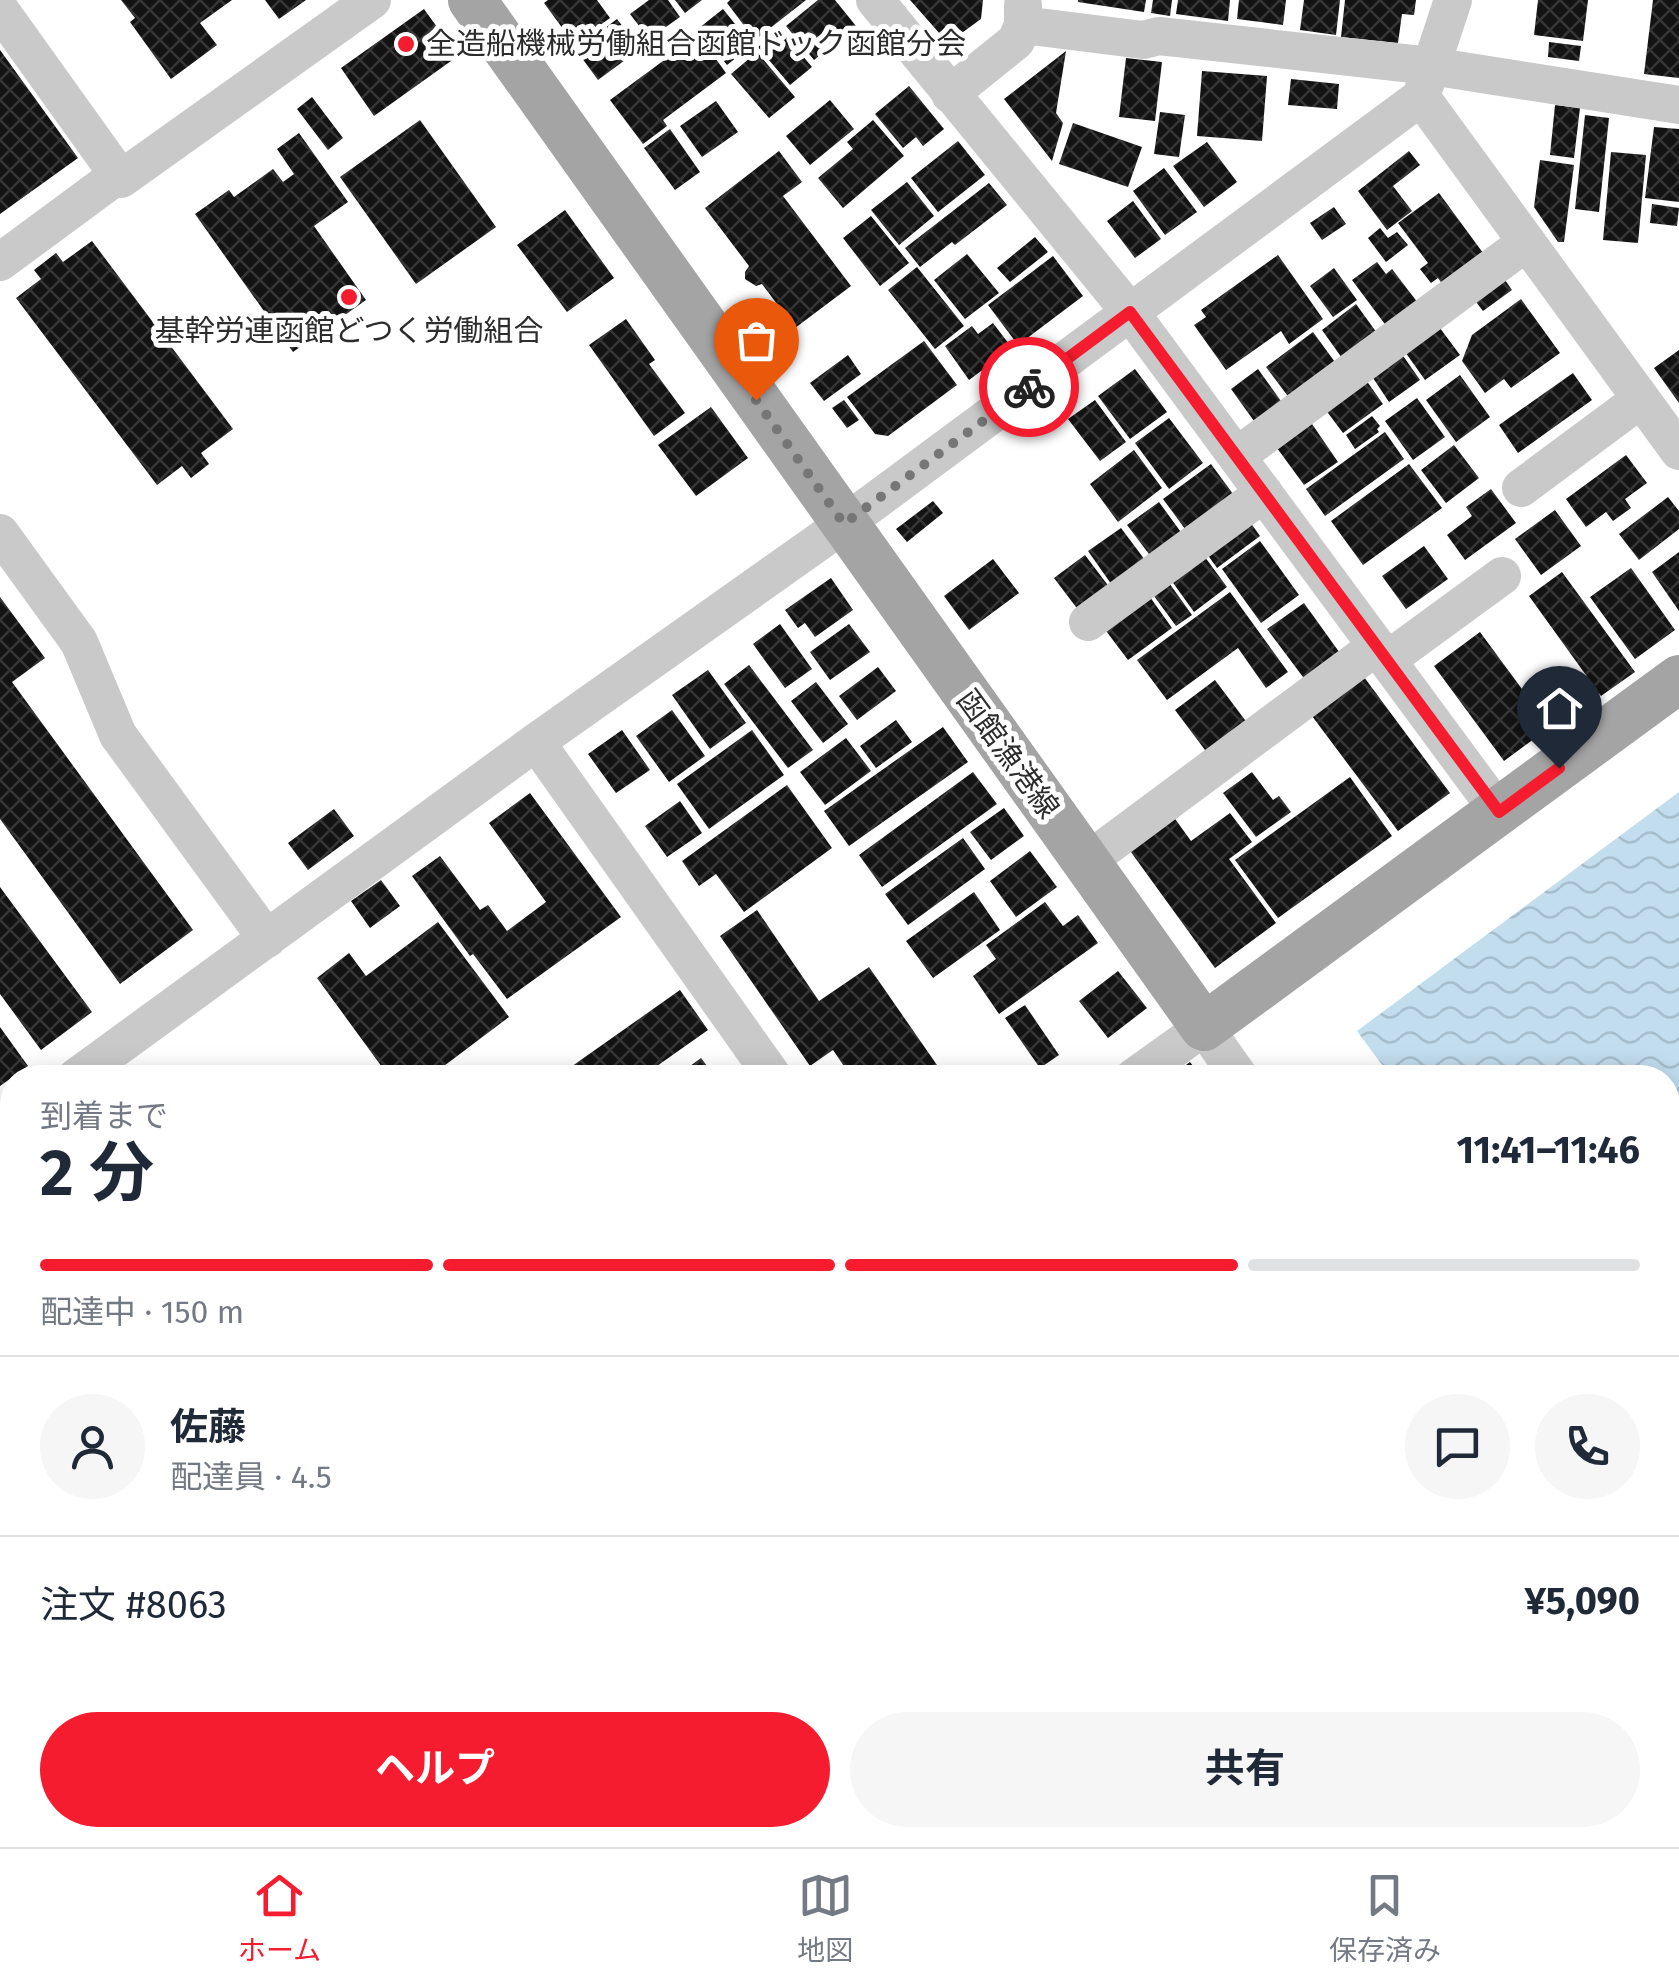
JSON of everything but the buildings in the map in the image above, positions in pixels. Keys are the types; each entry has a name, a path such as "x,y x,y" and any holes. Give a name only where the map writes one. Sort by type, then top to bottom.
{"main road":[{"name":"函館漁港線","path":"472,0 1204,1027"},
{"path":"1204,1027 1679,679"}],"street":[{"path":"0,10 121,180 372,0"},
{"path":"875,0 1130,312 1499,812"},
{"path":"93,1065 536,742 844,524 1130,312 1426,82 1453,0"},
{"path":"950,94 1016,41 1023,13 1143,40 1159,36 1426,82 1679,104"},
{"path":"1426,82 1527,242 1679,450"},
{"path":"0,262 118,175"},
{"path":"1237,456 1527,242"},
{"path":"1521,488 1641,399"},
{"path":"1088,622 1264,493"},
{"path":"0,533 79,642 118,735 267,939"},
{"path":"1086,862 1382,653 1502,576"},
{"path":"536,742 765,1065"},
{"path":"1152,1065 1204,1027 1231,1065"}],"water":[{"path":"1679,792 1679,1065 1382,1065 1357,1031"}],"way so far":[{"path":"756,400 844,524 1029,387"}],"place":[{"name":"全造船機械労働組合函館ドック函館分会","path":"406,44"},
{"name":"基幹労連函館どつく労働組合","path":"349,297"}],"route":[{"path":"1029,387 1130,312 1499,812 1559,768"}]}
